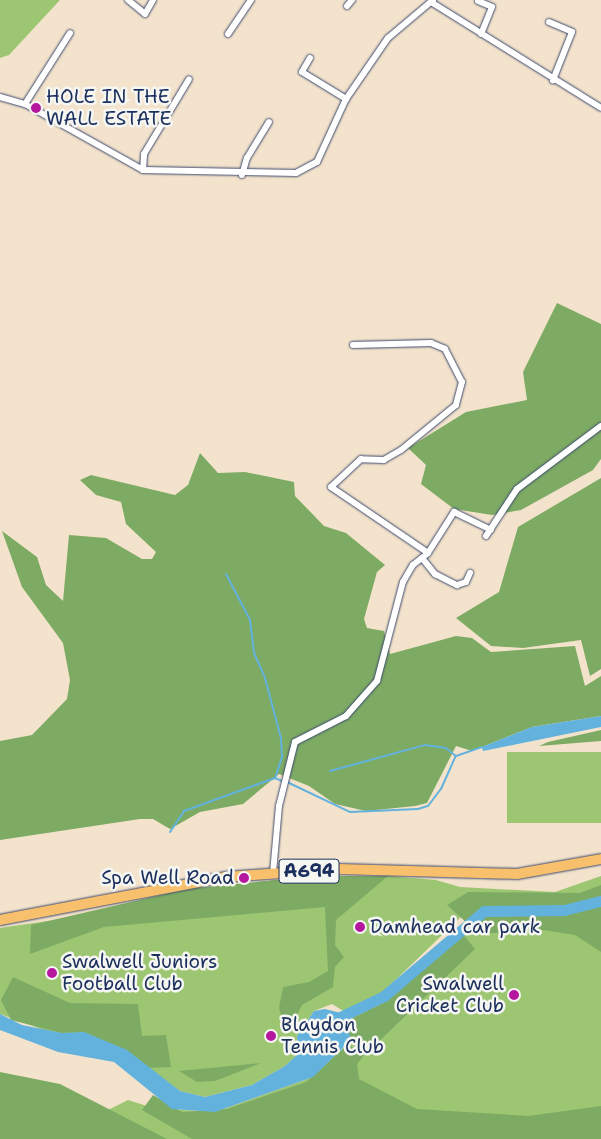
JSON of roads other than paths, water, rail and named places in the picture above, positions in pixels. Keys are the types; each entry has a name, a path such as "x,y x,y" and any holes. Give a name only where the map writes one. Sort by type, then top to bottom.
{"main road":[{"name":"A694","path":"0,920 50,914 180,882 339,869 517,874 601,859"}],"street":[{"path":"128,0 145,14 153,0"},
{"path":"228,34 251,0"},
{"path":"0,98 26,104 143,170 242,176 306,170 317,162 346,99 388,38 432,1 553,80 601,108"},
{"path":"478,1 492,7 481,34"},
{"path":"549,22 572,32 553,80"},
{"path":"26,104 70,33"},
{"path":"310,58 302,72 346,99"},
{"path":"143,170 144,154 190,78"},
{"path":"242,176 247,158 269,122"},
{"path":"353,345 430,343 445,349 462,382 456,405 401,450 384,460 361,459 331,486 428,553"},
{"path":"486,536 518,489 601,426"},
{"path":"273,873 282,791 295,742 346,716 376,681 403,582 428,553 454,512 491,530"},
{"path":"422,558 435,574 457,585 466,582 470,573"}],"water":[{"path":"601,716 601,727 483,751 482,747 532,727"},
{"path":"325,1009 345,1014 351,1040 313,1077 215,1112 172,1109 114,1062 58,1052 0,1030 0,1014 22,1025 62,1033 84,1032 127,1050 180,1091 205,1097 252,1085 285,1066 298,1054 297,1036 314,1011"}],"waterway":[{"path":"226,574 250,620 254,653 265,678 281,738 282,757 275,778"},
{"path":"330,771 425,745 446,748 456,756"},
{"path":"287,782 350,812 418,809 428,806 441,789 456,756 482,747"},
{"path":"170,832 184,811 275,778 282,781"},
{"path":"332,1021 384,996 484,911 564,910 601,901"}],"place":[{"name":"HOLE IN THE WALL ESTATE","path":"36,108"},
{"name":"Spa Well Road","path":"244,878"},
{"name":"Damhead car park","path":"360,927"},
{"name":"Swalwell Juniors Football Club","path":"52,973"},
{"name":"Swalwell Cricket Club","path":"514,995"},
{"name":"Blaydon Tennis Club","path":"271,1036"}]}
